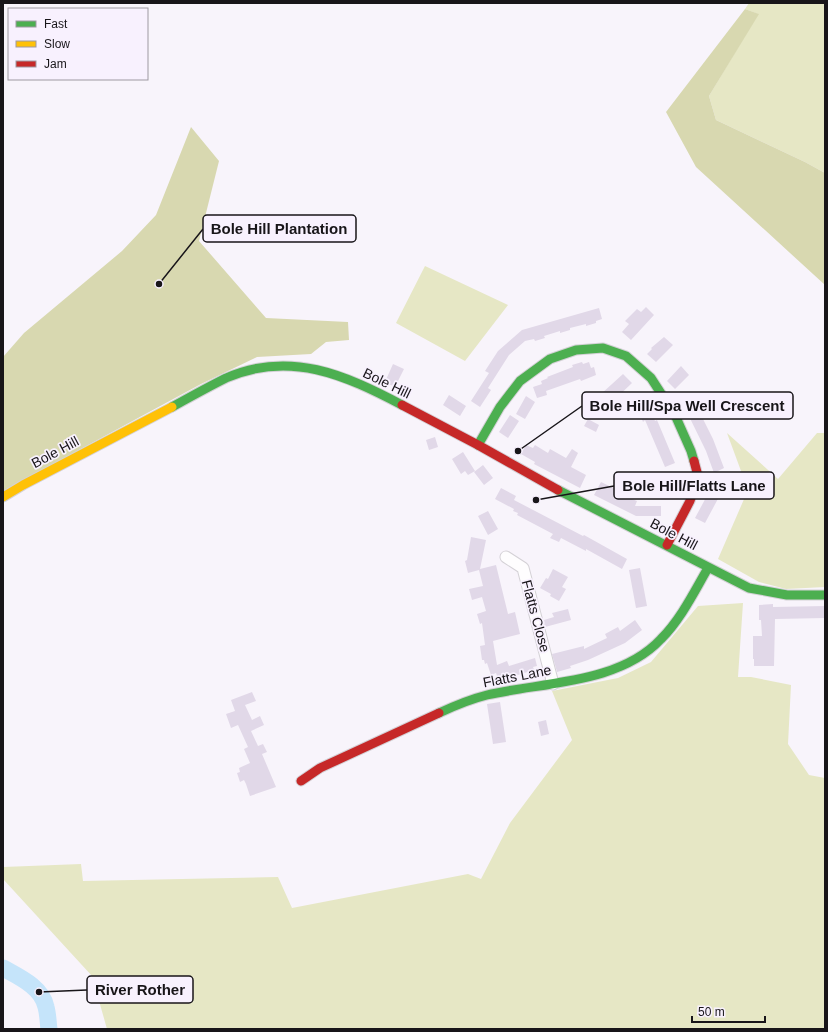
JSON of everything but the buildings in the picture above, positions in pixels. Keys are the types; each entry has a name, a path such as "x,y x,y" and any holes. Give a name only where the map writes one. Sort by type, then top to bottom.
{"street":[{"path":"478,445 500,407 520,381 550,360 576,350 603,348 626,356 651,378 675,414 691,451 698,476 690,501 667,544"},
{"name":"Bole Hill","path":"3,497 23,485 227,378 258,368 289,365 338,375 367,387 478,445 562,492 667,544 708,568 749,588 787,595 825,595"},
{"name":"Flatts Close","path":"506,557 523,568 553,684"},
{"name":"Flatts Lane","path":"301,781 320,768 448,709 486,695 553,684 607,672 638,658 661,640 680,616 708,568"}],"green space":[{"path":"749,3 825,3 825,173 716,120 709,96 758,14 745,9"},
{"path":"745,9 759,14 709,96 716,120 825,173 825,285 696,167 666,112"},
{"path":"191,127 219,161 199,241 266,318 348,322 349,340 326,342 311,354 257,357 201,384 3,491 3,357 24,333 122,251 156,215"},
{"path":"425,266 508,305 465,361 396,323"},
{"path":"727,433 778,479 817,433 825,433 825,587 786,589 759,582 718,559 748,490"},
{"path":"743,603 738,677 751,677 791,685 788,744 809,775 825,778 825,1029 107,1029 92,976 3,879 3,867 81,864 83,881 278,877 292,908 468,874 481,879 510,823 572,740 552,691 618,678 651,662 698,606"}],"waterway":[{"path":"3,968 29,983 40,994 46,1007 49,1029"}],"traffic: fast":[{"path":"478,445 500,407 520,381 550,359 576,350 603,348 626,356 651,378 675,415 694,461"},
{"path":"172,407 226,378 250,370 272,366 295,366 338,376 359,384 402,405"},
{"path":"558,490 749,588 787,595 825,595"},
{"path":"439,713 487,695 579,679 624,665 644,654 661,639 675,623 708,568"}],"traffic: slow":[{"path":"3,497 172,407"}],"traffic: jam":[{"path":"402,405 478,445 558,490"},
{"path":"667,545 690,501 698,476 694,461"},
{"path":"301,781 320,768 439,713"}],"place":[{"name":"Bole Hill Plantation","path":"159,284"},
{"name":"Bole Hill/Spa Well Crescent","path":"518,451"},
{"name":"Bole Hill/Flatts Lane","path":"536,500"},
{"name":"River Rother","path":"39,992"}]}
